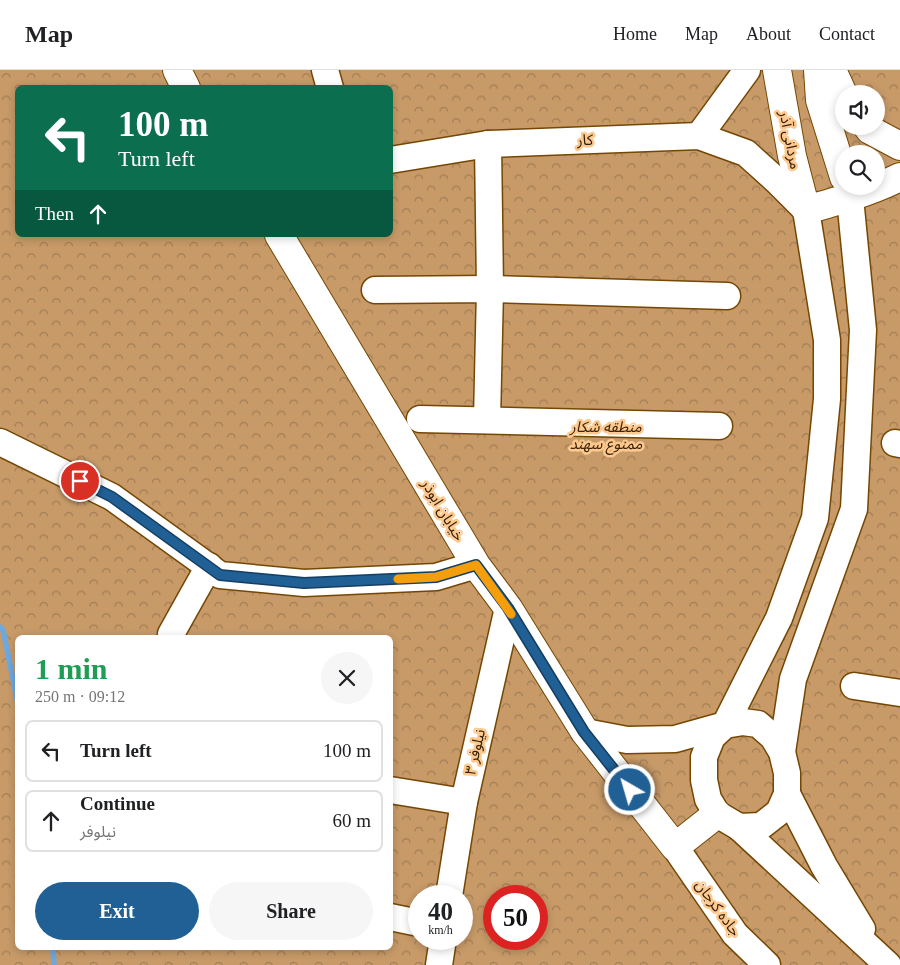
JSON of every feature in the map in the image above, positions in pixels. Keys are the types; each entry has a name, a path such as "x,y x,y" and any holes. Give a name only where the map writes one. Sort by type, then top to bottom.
{"main road":[{"path":"177,70 184,85"},
{"name":"مردانی آذر","path":"777,70 792,156 806,210"},
{"path":"818,70 820,100 835,146"},
{"path":"832,70 839,85"},
{"path":"879,135 900,147"},
{"path":"885,151 900,147"},
{"path":"797,175 835,177"},
{"path":"885,184 900,177"},
{"path":"806,210 835,185"},
{"name":"خیابان ابوذر","path":"280,237 476,565 508,608 584,732 675,847"},
{"path":"675,847 728,821"}],"street":[{"path":"324,70 329,85"},
{"path":"747,70 699,136 746,153 806,210 827,340 827,399 815,518 779,618 725,725 712,737 704,757 704,780 708,799 728,821 888,958"},
{"name":"کار","path":"393,160 488,144 699,136"},
{"path":"487,420 490,289 488,144"},
{"path":"782,752 793,679 854,509 863,330 847,195"},
{"path":"375,290 490,289 727,296"},
{"path":"420,419 719,426"},
{"path":"0,442 112,497 220,575 304,583 436,577 476,565"},
{"path":"171,634 209,566"},
{"name":"نیلوفر ۳","path":"451,885 464,802 508,608"},
{"path":"854,686 900,693"},
{"path":"584,732 627,740 675,738 725,725 743,722 758,724 773,737 782,752 787,773 787,794 779,812 761,826 728,821"},
{"path":"393,790 464,802"},
{"path":"787,794 824,866 888,958"},
{"name":"جاده کرجان","path":"675,847 735,934 767,965"},
{"path":"393,918 408,921"},
{"path":"439,965 441,950"}],"green space":[{"name":"منطقه شکار ممنوع سهند","path":"0,70 900,70 900,965 0,965"}],"waterway":[{"path":"0,627 3,630 15,689"},
{"path":"53,950 54,965"}],"slow traffic":[{"path":"398,579 436,577 476,565 511,614"}],"route":[{"path":"80,481 112,497 220,575 304,583 436,577 476,565 508,608 584,732 630,790"}]}
